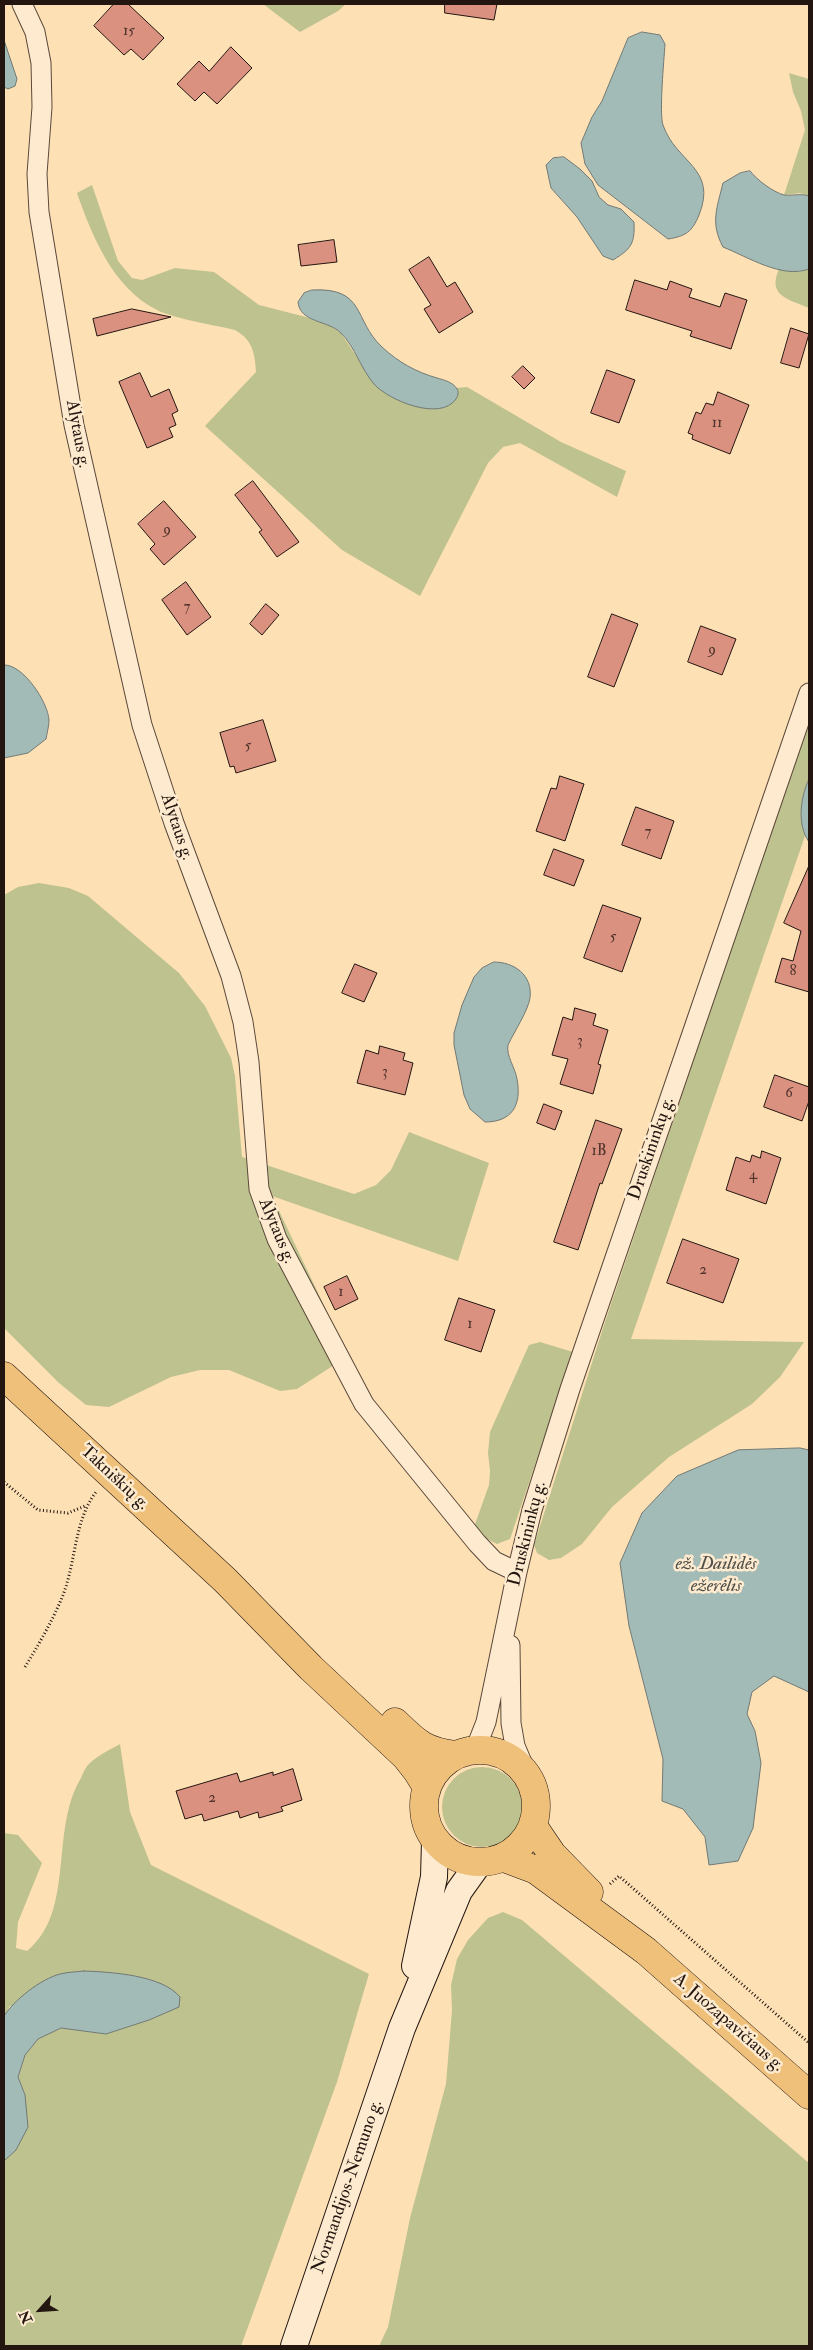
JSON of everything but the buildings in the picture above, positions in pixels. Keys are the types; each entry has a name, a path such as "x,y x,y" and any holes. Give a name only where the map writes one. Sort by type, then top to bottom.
{"main road":[{"name":"Takniškių g.","path":"4,1376 225,1580"},
{"path":"225,1580 322,1655 418,1744 435,1753 494,1751 511,1759 526,1772 536,1798 537,1808 534,1826 522,1845 492,1861 454,1858 435,1841 426,1825 423,1806 427,1787 438,1768 465,1752"},
{"path":"225,1580 311,1668 406,1757 418,1770 427,1787"},
{"name":"A. Juozapavičiaus g.","path":"534,1826 552,1854 646,1951 809,2094"},
{"name":"Normandijos-Nemuno g.","path":"402,2028 434,1877 435,1841"},
{"name":"A. Juozapavičiaus g.","path":"492,1861 536,1870 646,1951"},
{"name":"Normandijos-Nemuno g.","path":"294,2346 402,2028 459,1891 492,1861"}],"street":[{"name":"Alytaus g.","path":"22,4 36,32 41,63 42,107 37,174 39,212 74,425 142,725 174,823 231,976 243,1022 249,1062 259,1189 277,1239 364,1404 494,1561 517,1572"},
{"name":"Druskininkų g.","path":"510,1609 532,1510 570,1389 809,693"},
{"path":"465,1752 486,1722 510,1609"},
{"path":"510,1609 511,1723 515,1746 526,1772"}],"path":[{"path":"25,1667 41,1642 63,1594 85,1506 110,1474"},
{"path":"4,1482 38,1510 68,1513 85,1506"},
{"path":"619,1876 809,2043"}],"green space":[{"path":"263,4 346,4 338,11 300,32"},
{"path":"789,73 809,79 809,196 800,193 784,195 805,130"},
{"path":"92,185 118,261 132,278 142,280 175,268 214,272 259,305 306,317 331,326 341,333 375,385 458,393 456,388 467,387 561,442 626,471 617,497 520,443 503,447 488,463 420,596 342,550 205,426 256,372 252,348 246,338 235,330 184,319 157,310 128,288 116,275 97,243 77,193"},
{"path":"779,269 799,272 809,269 809,308 787,299 778,291 776,278"},
{"path":"807,725 809,726 809,779 804,792 802,807 805,836 631,1339 804,1342 780,1377 752,1404 669,1457 612,1507 582,1544 561,1558 549,1560 537,1553 534,1545 604,1325"},
{"path":"39,883 69,888 88,896 179,973 205,1006 231,1058 235,1076 242,1157 354,1194 376,1185 391,1170 409,1132 489,1163 458,1261 272,1196 348,1356 297,1389 280,1391 229,1370 200,1370 171,1377 109,1407 86,1405 59,1383 4,1328 4,895 18,887"},
{"path":"540,1342 573,1352 510,1539 497,1544 479,1535 474,1527 489,1485 488,1453 490,1432 529,1345"},
{"path":"120,1744 130,1812 151,1865 369,1974 337,2082 241,2346 4,2346 4,2161 16,2150 25,2095 18,2077 25,2055 38,2039 61,2028 106,2034 149,2020 178,2007 10,2006 4,2016 4,1833 18,1835 42,1863 18,1922 16,1948 27,1951 42,1934 52,1915 57,1893 66,1822 72,1799 83,1774 94,1759"},
{"path":"482,1767 497,1770 510,1779 519,1792 522,1807 519,1822 510,1835 497,1844 482,1847 467,1844 454,1835 445,1822 442,1807 445,1792 454,1779 467,1770"},
{"path":"503,1912 522,1920 809,2163 809,2346 379,2346 388,2327 410,2218 446,2084 452,2010 451,1985 457,1959 468,1940 488,1918"}],"water":[{"path":"642,32 660,35 665,44 662,98 663,125 669,138 699,176 703,186 703,199 694,226 684,235 668,239 598,185 585,164 581,143 592,117 602,101 628,38"},
{"path":"4,40 17,79 15,86 8,89 4,87"},
{"path":"564,157 592,181 599,197 608,205 621,209 634,222 634,236 631,245 624,253 613,260 603,256 577,217 551,188 546,165 553,158"},
{"path":"750,171 766,185 784,195 809,196 809,269 788,271 765,266 723,247 717,230 716,215 723,183 740,173"},
{"path":"312,290 329,290 342,294 350,300 373,337 382,347 408,366 453,385 458,391 456,399 448,406 438,409 427,409 402,402 381,390 369,378 341,333 309,318 300,309 298,302 304,293"},
{"path":"4,665 11,666 19,671 33,685 48,712 49,720 46,739 28,753 4,758"},
{"path":"809,779 809,842 803,828 801,811"},
{"path":"494,962 508,964 521,971 528,983 530,998 524,1015 508,1045 508,1053 517,1079 518,1097 516,1104 513,1110 502,1119 485,1122 470,1109 464,1095 454,1045 454,1033 462,1005 474,977 482,968"},
{"name":"ež. Dailidės ežerėlis","path":"800,1448 809,1450 809,1692 774,1676 752,1692 747,1714 755,1731 761,1763 753,1828 738,1861 709,1865 705,1837 683,1809 662,1801 663,1759 629,1626 620,1563 642,1513 677,1476 738,1450"},
{"path":"84,1971 108,1972 149,1979 172,1990 180,1997 179,2007 149,2020 106,2034 61,2028 38,2039 25,2055 18,2077 25,2095 28,2127 16,2150 4,2161 4,2016 21,1997 45,1980 60,1974"}]}
